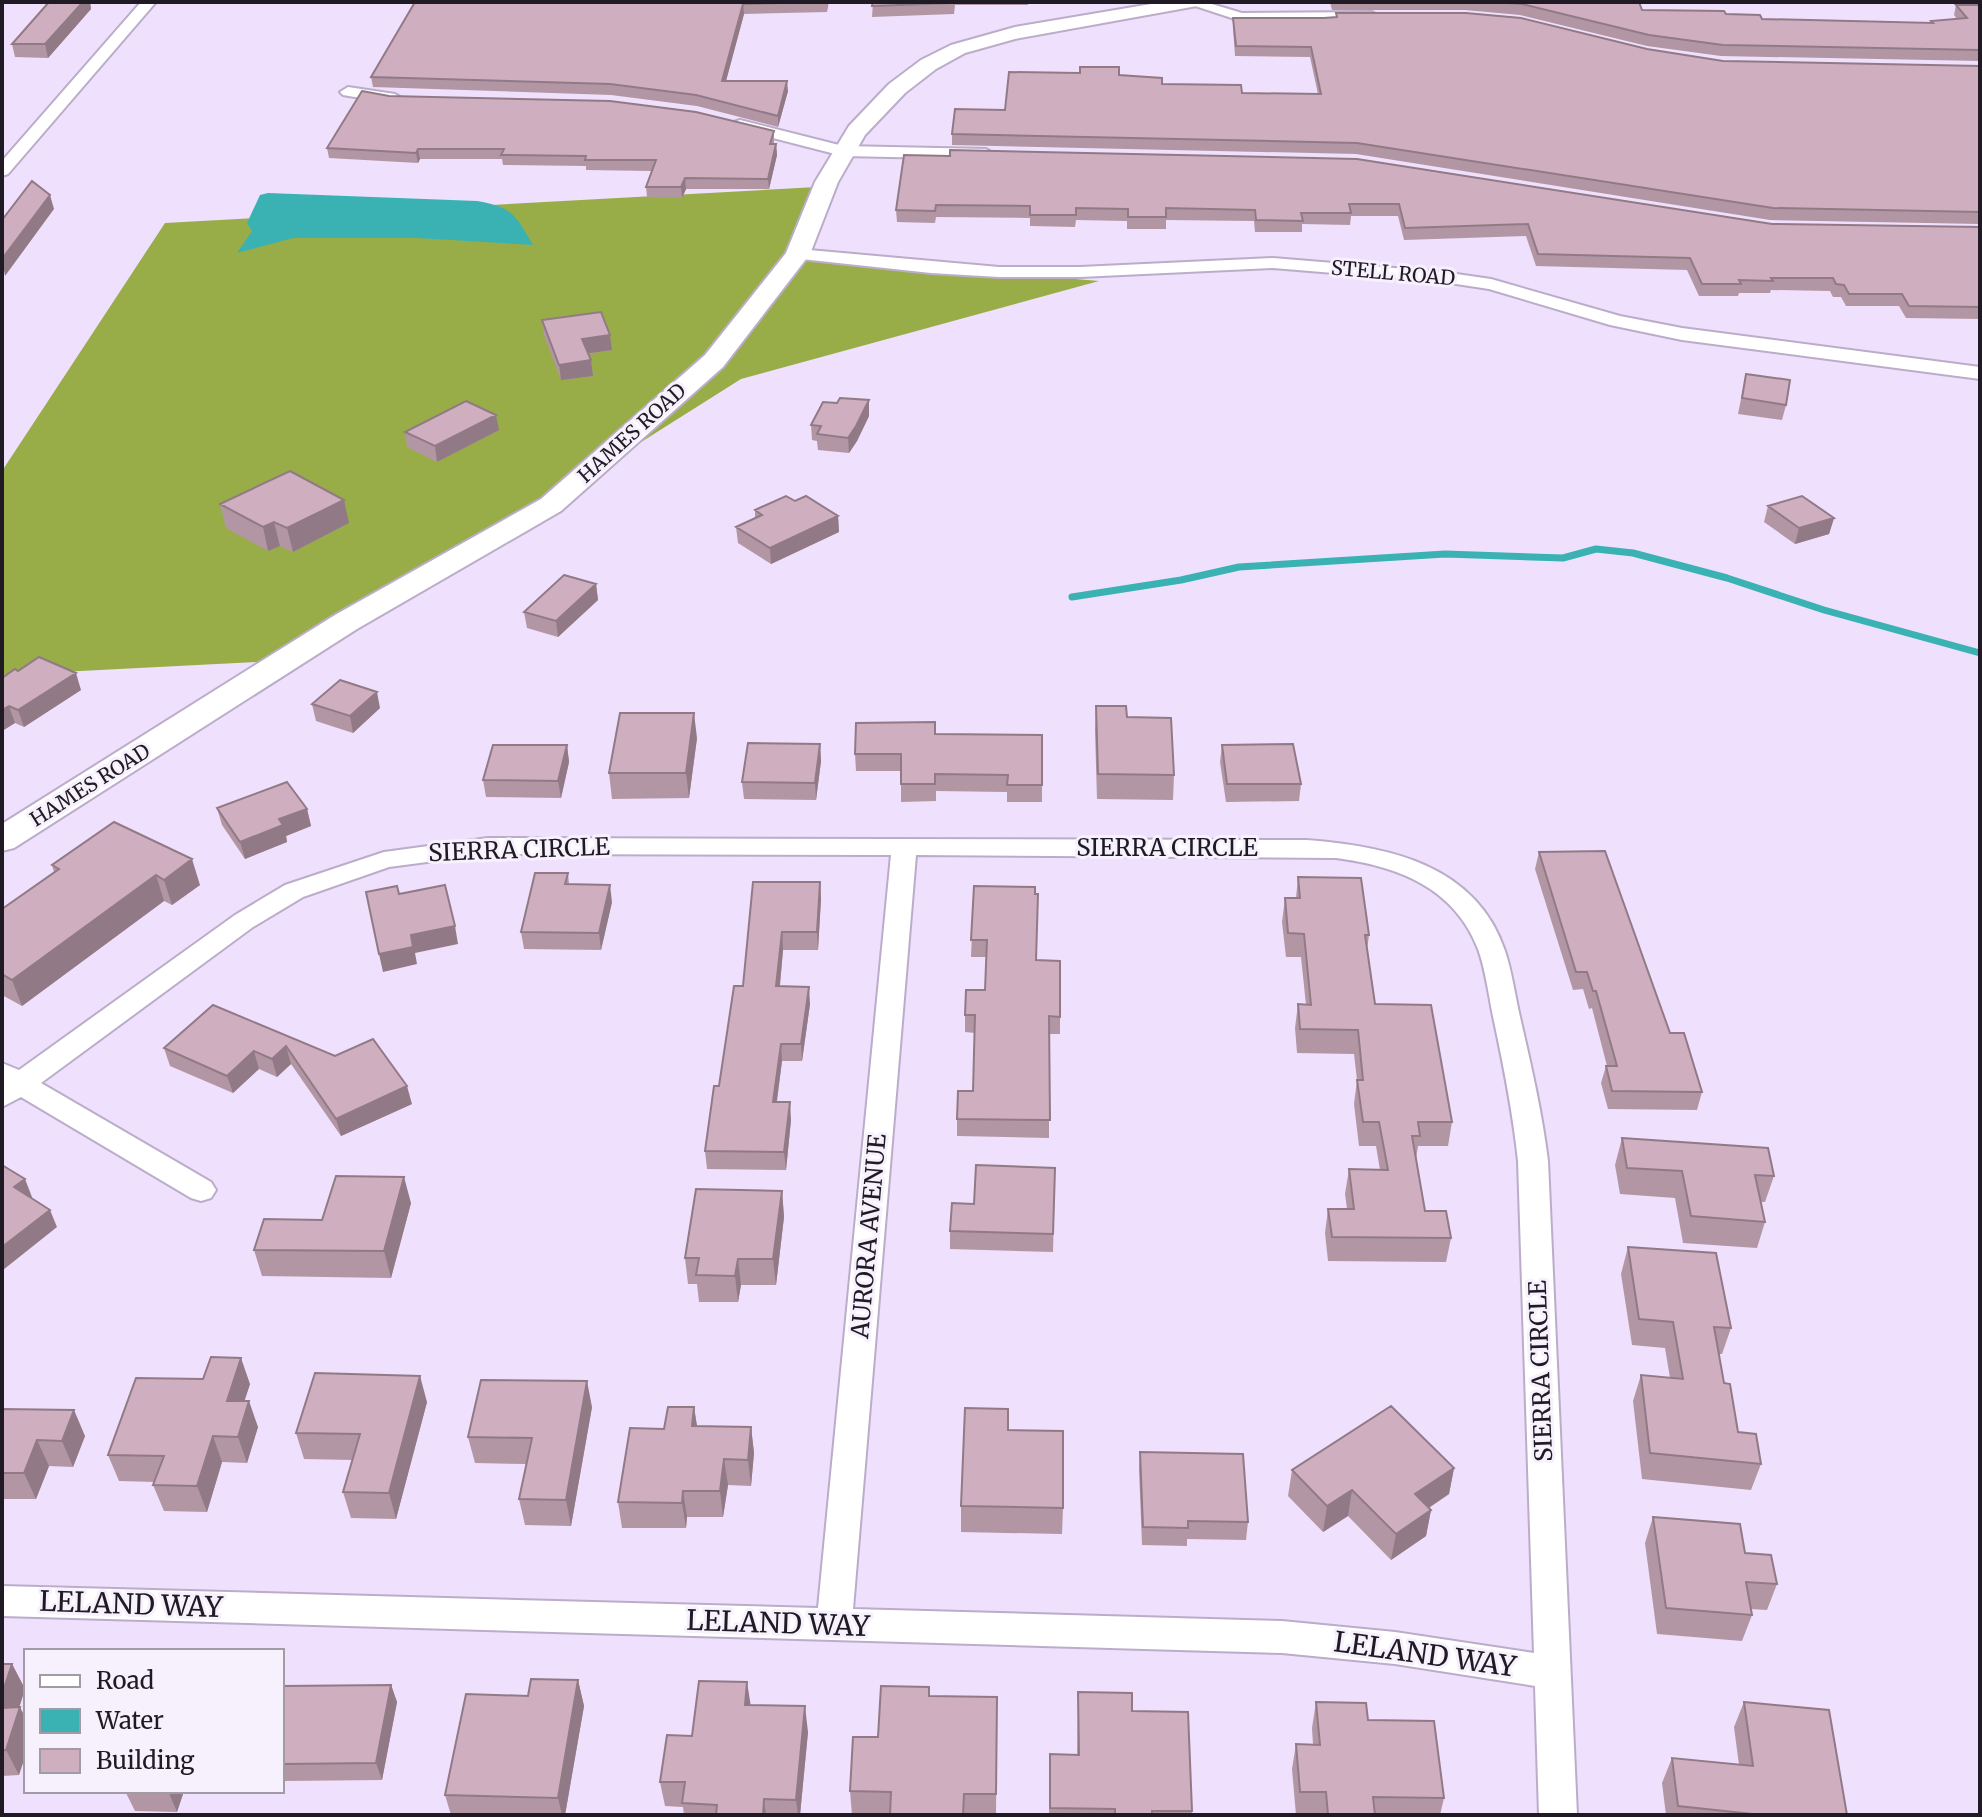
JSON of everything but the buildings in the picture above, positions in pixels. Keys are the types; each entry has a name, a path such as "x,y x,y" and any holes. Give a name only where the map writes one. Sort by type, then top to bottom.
{"street":[{"path":"2,171 149,2"},
{"path":"1190,2 1241,17 1386,16"},
{"name":"HAMES ROAD","path":"2,840 346,622 551,505 714,361 798,254 804,233 843,151 867,120 924,67 954,49 1032,30 1190,2"},
{"path":"348,92 418,99"},
{"path":"728,122 843,151 998,155"},
{"path":"3,142 27,142"},
{"name":"STELL ROAD","path":"798,254 999,272 1080,272 1273,263 1443,277 1491,284 1559,301 1617,321 1682,334 1980,373"},
{"name":"SIERRA CIRCLE","path":"8,1084 269,904 321,881 384,860 488,846 1339,849 1398,861 1428,874 1469,905 1484,927 1492,951 1530,1132 1558,1815"},
{"name":"AURORA AVENUE","path":"834,1625 904,847"},
{"path":"8,1084 201,1190"},
{"name":"LELAND WAY","path":"2,1601 1282,1637 1395,1648 1552,1672"}],"shaded area":[{"path":"835,186 802,256 1099,281 741,379 296,660 2,675 2,471 165,223"}],"water":[{"path":"260,195 477,201 498,206 512,214 533,245 417,238 293,238 237,253 252,231 247,223"}],"waterway":[{"path":"1072,597 1181,580 1239,567 1445,554 1563,558 1596,549 1633,553 1727,578 1824,610 1980,653"}]}
